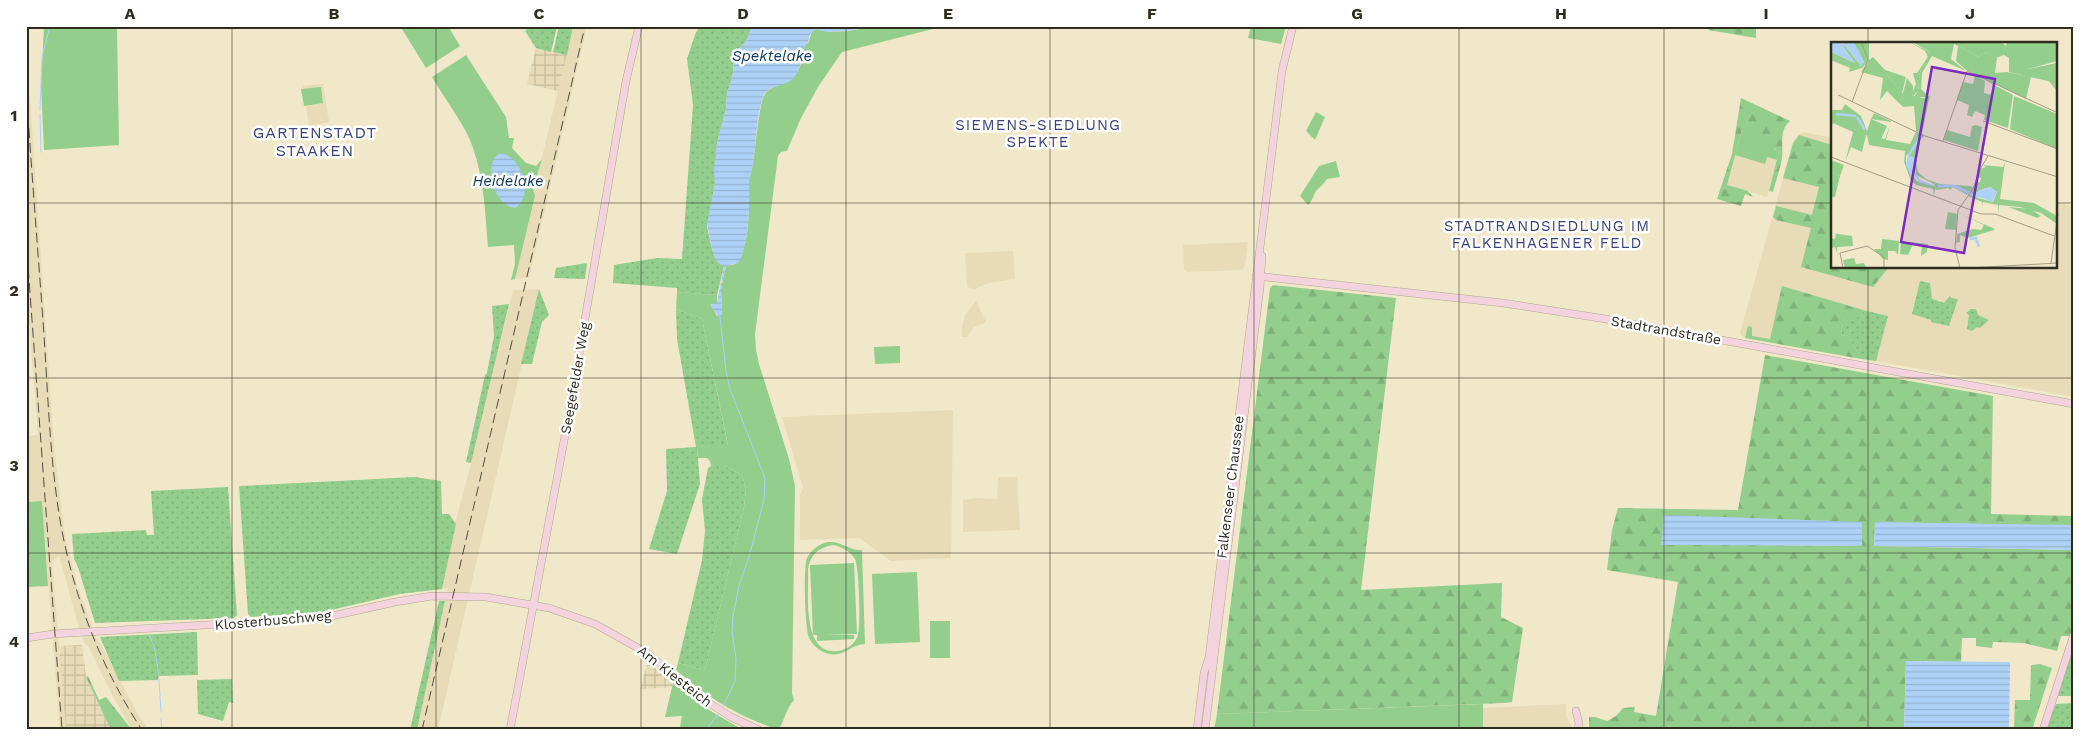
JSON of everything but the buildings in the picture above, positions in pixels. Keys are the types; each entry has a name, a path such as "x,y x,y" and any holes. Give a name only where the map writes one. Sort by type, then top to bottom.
{"street":[{"name":"Seegefelder Weg","path":"510,730 564,441 626,81 639,26"},
{"name":"Falkenseer Chaussee","path":"1205,730 1259,276 1260,243 1282,71 1293,26"},
{"name":"Stadtrandstraße","path":"1259,276 1503,303 1606,319 2074,404"},
{"name":"Falkenseer Chaussee","path":"1197,730 1204,673 1224,559"},
{"name":"Klosterbuschweg","path":"26,638 45,634 72,632 318,618 395,602 444,595 486,597 533,604"},
{"name":"Am Kiesteich","path":"533,604 585,620 629,641 656,660 706,701 743,723 759,730"},
{"path":"2043,730 2074,634"},
{"path":"1576,711 1579,723 1578,730"}],"shaded area":[{"path":"573,26 587,26 529,278 515,279 535,196 533,189"},
{"path":"26,41 54,447 65,535 77,585 96,638 99,640 137,713 149,730 132,730 108,687 89,647 85,643 78,625 59,555 52,562 66,730 60,730 42,501 26,502 26,436 38,435 26,285"},
{"path":"536,48 567,55 558,91 527,84"},
{"path":"323,84 329,122 309,126 303,86"},
{"path":"1804,132 1831,138 1831,269 2058,269 2058,203 2074,207 2074,397 1743,337 1740,333 1793,143 1798,135"},
{"path":"1735,155 1765,163 1766,157 1777,160 1767,197 1727,185"},
{"path":"1248,242 1245,266 1242,270 1187,272 1184,269 1183,245"},
{"path":"1013,251 1015,279 989,283 974,289 967,287 965,253"},
{"path":"539,289 438,730 417,730 448,588 442,589 455,524 513,290"},
{"path":"976,301 986,322 974,327 967,337 962,337 965,315"},
{"path":"953,410 951,558 891,561 859,538 800,540 800,495 803,488 782,417"},
{"path":"998,477 1017,477 1020,530 963,532 963,500 977,498 997,499"},
{"path":"82,645 86,677 111,730 66,730 59,646"},
{"path":"651,664 673,683 672,687 640,689 647,665"},
{"path":"1566,704 1566,715 1573,730 1483,730 1483,708"}],"green space":[{"path":"44,26 117,26 119,145 44,150 41,86"},
{"path":"400,26 448,26 460,46 426,68"},
{"path":"532,26 541,29 542,26 557,27 551,52 536,48 525,31"},
{"path":"559,26 573,26 567,55 553,52"},
{"path":"701,26 757,26 751,29 746,41 735,54 732,79 727,93 726,109 717,143 715,184 707,227 713,253 717,261 724,266 717,295 677,292 677,288 613,283 614,265 657,258 682,259 693,105 687,59 696,32"},
{"path":"873,26 945,26 842,52 818,87 801,118 787,151 781,152 778,156 755,334 759,364 789,459 795,486 792,693 794,700 779,729 776,729 747,718 723,705 676,670 678,663 705,670 744,507 746,489 742,475 725,466 711,466 707,458 698,458 697,447 728,445 702,319 676,309 677,292 717,295 717,304 711,304 717,316 722,316 721,289 726,266 736,264 745,245 747,235 749,179 764,95 796,74 801,64 805,44 808,44 812,31 816,29 845,31"},
{"path":"1251,26 1286,26 1281,44 1248,38"},
{"path":"1719,26 1756,26 1756,38 1708,30"},
{"path":"466,55 506,117 509,138 514,138 512,148 526,163 536,166 542,159 533,189 535,196 515,279 511,280 515,264 514,245 488,247 483,193 475,153 462,124 432,77"},
{"path":"321,87 323,103 304,106 301,89"},
{"path":"1741,98 1790,121 1784,129 1782,158 1773,192 1769,191 1779,151 1742,130 1727,185 1748,191 1753,197 1745,194 1741,206 1717,199 1732,154"},
{"path":"1316,112 1325,117 1315,140 1306,131"},
{"path":"1742,130 1776,140 1774,149 1779,150 1777,160 1767,157 1765,164 1735,155"},
{"path":"1799,135 1831,145 1831,269 1887,269 1873,287 1801,267 1811,228 1776,220 1773,217 1776,206 1812,215 1819,187 1783,178 1793,143"},
{"path":"1336,161 1340,177 1327,179 1316,191 1308,205 1300,196 1319,166"},
{"path":"587,263 585,279 554,278 556,268"},
{"path":"1920,281 1930,283 1932,299 1944,303 1950,296 1951,298 1958,299 1949,326 1931,322 1931,320 1912,314"},
{"path":"1273,285 1396,298 1361,590 1502,583 1501,617 1523,628 1512,702 1217,714 1270,288"},
{"path":"1782,286 1863,310 1861,316 1850,320 1844,317 1841,335 1848,336 1861,359 1745,338 1748,326 1752,327 1752,336 1770,339"},
{"path":"539,289 549,315 542,322 532,364 521,364"},
{"path":"509,304 471,463 466,462 494,336 492,306"},
{"path":"676,309 702,319 728,446 697,447 700,484 677,554 649,549 667,491 666,449 696,447 677,339"},
{"path":"1971,309 1976,309 1978,315 1989,320 1980,328 1977,327 1972,331 1967,329 1969,315 1966,313"},
{"path":"1863,310 1888,316 1876,361 1861,359 1848,336 1841,335 1844,317 1861,316"},
{"path":"900,346 900,363 875,364 874,347"},
{"path":"1765,355 1993,396 1991,514 2074,516 2074,526 1875,522 1874,546 2071,550 2074,547 2074,629 2071,636 2061,636 2057,651 2024,643 1993,642 1992,648 1976,646 1976,638 1962,638 1961,662 1906,661 1904,730 1589,730 1589,717 1607,721 1616,716 1623,708 1635,707 1634,712 1656,716 1678,582 1607,570 1612,530 1618,508 1738,510","holes":["1862,522 1862,546 1661,544"]},
{"path":"711,466 725,466 742,475 746,489 744,507 705,670 678,663 702,560 705,531 702,499 708,468"},
{"path":"415,477 441,481 442,514 449,514 456,524 442,589 400,594 318,613 251,617 248,614 239,486"},
{"path":"228,487 237,615 234,618 95,623 74,559 72,534 146,530 147,535 154,535 151,491"},
{"path":"42,501 48,586 26,587 26,502"},
{"path":"828,542 862,550 865,644 837,654 823,652 814,645 809,638 806,623 805,585 807,558 813,550","holes":["833,545 843,548 853,556 858,573 858,635 850,646 838,651 826,650 818,644 809,620 808,606 809,564 816,552"]},
{"path":"854,563 857,634 824,635 854,635 854,639 817,641 817,635 813,635 810,565"},
{"path":"917,572 920,642 875,644 872,574"},
{"path":"439,601 445,601 417,730 410,730"},
{"path":"930,621 950,621 950,658 930,658"},
{"path":"197,632 198,675 159,676 158,680 119,681 100,637"},
{"path":"2074,646 2074,696 2058,696"},
{"path":"2040,664 2052,668 2032,730 2014,730 2015,700 2030,700 2031,665"},
{"path":"88,676 99,700 106,697 132,730 111,730 86,677"},
{"path":"232,679 233,703 229,702 223,721 198,714 197,680"},
{"path":"673,683 702,706 743,730 663,730 663,728 680,727 682,716 665,717"},
{"path":"2074,703 2074,730 2045,730 2056,704"},
{"path":"1483,704 1483,730 1214,730 1217,714"}],"water":[{"name":"Spektelake","path":"757,26 873,26 847,31 827,32 815,29 809,36 808,44 805,45 800,67 794,77 786,83 771,88 764,94 759,112 754,161 749,180 747,236 742,256 738,263 726,266 721,289 722,316 719,317 710,305 717,303 724,266 718,263 713,253 707,224 715,184 714,171 717,142 726,109 727,93 732,79 735,54 746,41 751,29"},
{"name":"Heidelake","path":"500,153 514,161 523,177 524,195 521,202 515,208 501,200 492,184 492,166 495,158"},
{"path":"1664,515 1862,522 1862,546 1661,545"},
{"path":"1875,522 2073,525 2074,547 2072,550 1874,546"},
{"path":"1906,661 2010,662 2009,730 1904,730"}],"waterway":[{"path":"40,110 42,57 50,26"},
{"path":"40,114 41,152"},
{"path":"720,316 726,372 730,389 765,478 764,500 749,557 739,586 733,616 732,631 736,659 735,681 723,707"},
{"path":"150,636 155,650 159,676"},
{"path":"159,680 161,712"},
{"path":"706,730 719,713"},
{"path":"161,719 162,730"}],"railway":[{"path":"422,730 585,26"},
{"path":"26,83 50,428 60,520 72,575 90,629 113,681 142,730"},
{"path":"26,238 62,730"}],"district":[{"name":"SIEMENS-SIEDLUNG SPEKTE","path":"1038,134"},
{"name":"GARTENSTADT STAAKEN","path":"315,141"},
{"name":"STADTRANDSIEDLUNG IM FALKENHAGENER FELD","path":"1547,234"}]}
